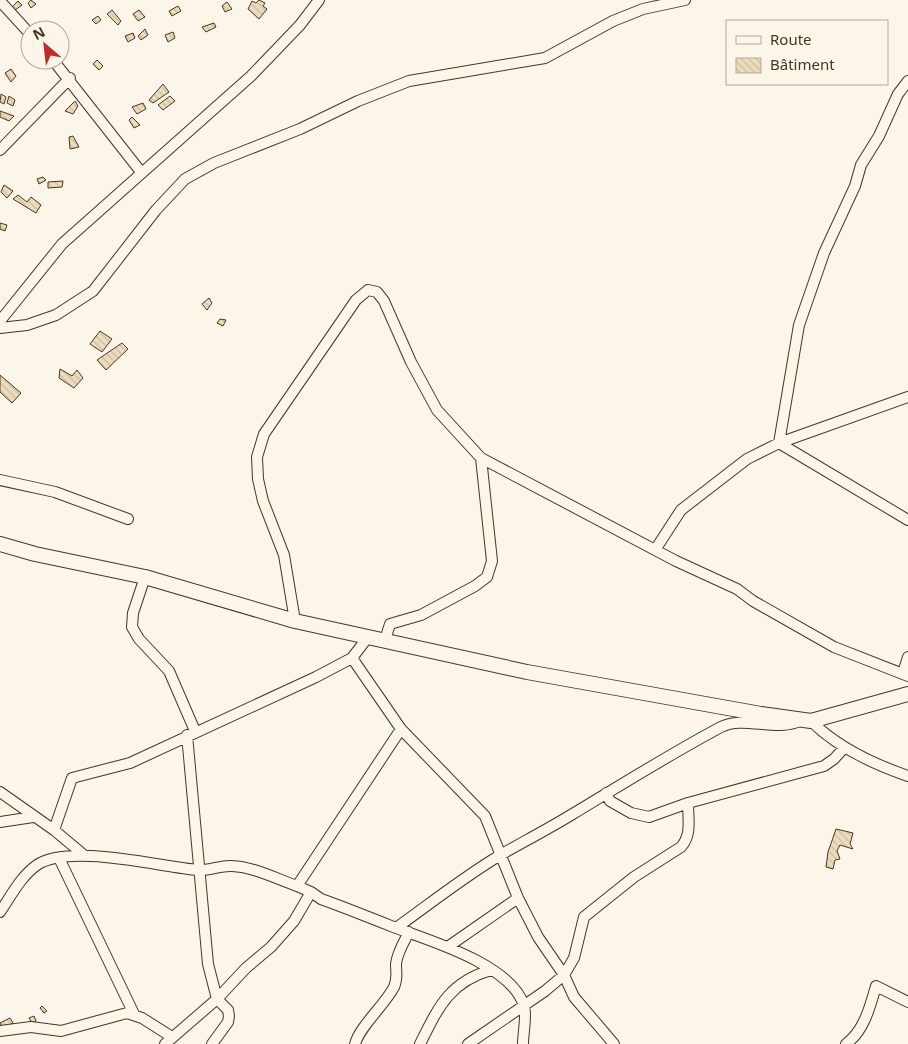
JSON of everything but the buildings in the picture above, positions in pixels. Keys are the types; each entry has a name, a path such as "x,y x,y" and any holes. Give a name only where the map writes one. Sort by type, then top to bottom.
{"street":[{"path":"0,321 62,244 251,76 295,31 319,0"},
{"path":"0,328 27,326 56,315 93,291 162,204 185,180 214,163 300,129 391,86 408,80 545,58 620,18 643,9 685,0"},
{"path":"0,1 20,23"},
{"path":"63,70 142,172"},
{"path":"0,150 70,78"},
{"path":"779,443 798,325 824,252 855,186 861,165 878,136 898,94 908,81"},
{"path":"295,621 284,556 263,501 258,479 257,457 264,434 362,294 368,290 377,292 384,301 411,362 437,410 481,458 655,550 737,589 753,601 834,647 906,675 908,657"},
{"path":"655,550 681,510 747,459 779,443 908,397"},
{"path":"779,443 908,520"},
{"path":"385,640 390,624 421,615 475,586 487,577 492,561 481,458"},
{"path":"0,480 55,492 128,519"},
{"path":"0,544 36,554 145,577 295,621 528,672 807,721 844,748 884,768 908,776"},
{"path":"145,577 134,613 132,628 139,639 169,671 191,733 208,964 217,999 228,1010 229,1016 228,1022 212,1044"},
{"path":"54,830 72,778 105,771 130,762 316,677 352,658 368,637"},
{"path":"352,658 401,729 485,816 518,898 538,937 564,975 574,997 614,1044"},
{"path":"396,928 500,855 662,759 731,723 788,726 908,694"},
{"path":"297,886 401,729"},
{"path":"606,793 610,801 631,813 649,818 688,803 824,766 844,748"},
{"path":"0,792 54,830 85,856"},
{"path":"468,1044 524,1006 564,975 574,958 584,917 628,882 681,847 686,841 688,834 688,803"},
{"path":"0,822 33,817"},
{"path":"0,912 31,871 47,860 85,856 200,870 232,866 246,868 297,886 321,898 396,928 449,946 491,970 511,985 524,1006 523,1044"},
{"path":"59,858 134,1014 169,1040 217,999 294,921 311,892"},
{"path":"449,946 518,898"},
{"path":"355,1044 361,1031 380,1009 393,988 397,978 396,964 409,932"},
{"path":"420,1044 442,1003 461,982 474,975 491,970"},
{"path":"846,1044 857,1036 872,1002 876,986 908,1002"},
{"path":"0,1031 31,1027 61,1030 108,1017 127,1013 134,1014"}]}
